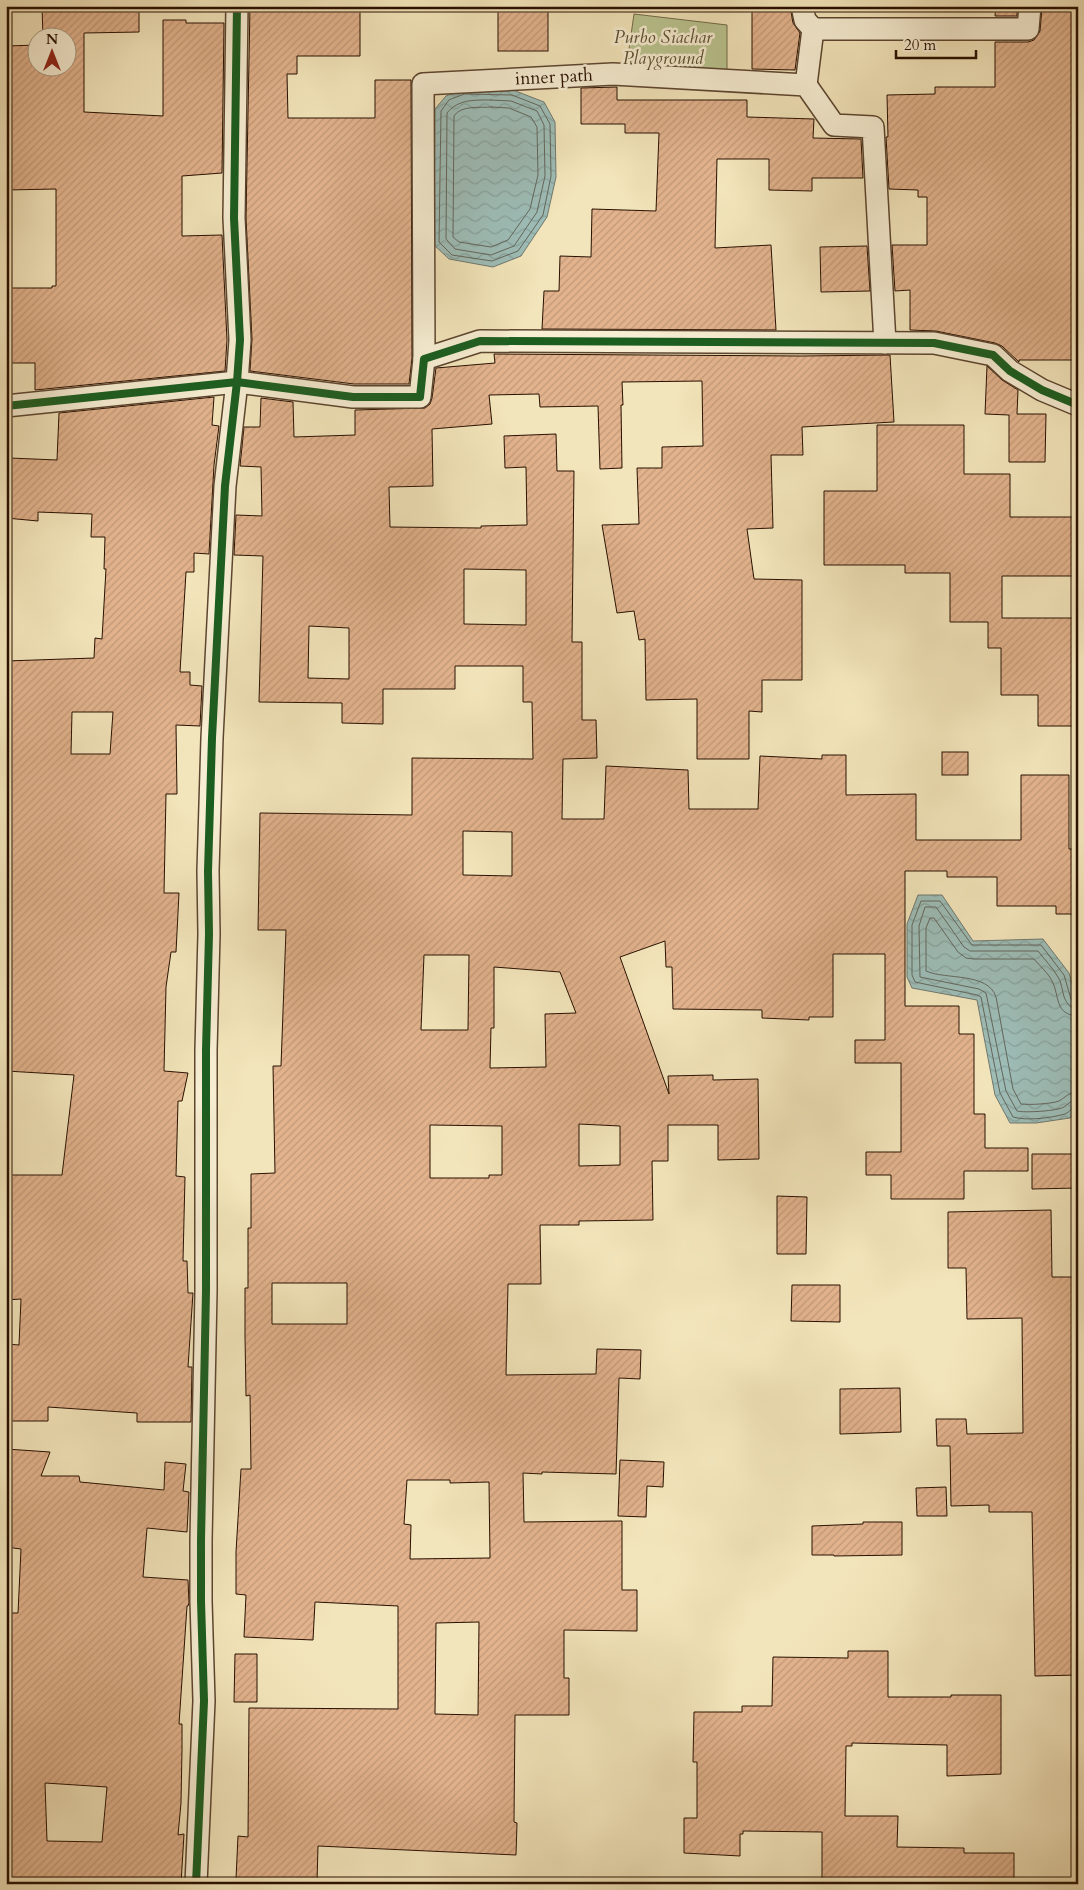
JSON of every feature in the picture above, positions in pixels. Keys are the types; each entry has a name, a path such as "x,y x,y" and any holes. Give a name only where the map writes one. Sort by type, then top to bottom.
{"street":[{"path":"196,1884 204,1701 200,1601 200,1540 206,1291 206,1060 210,934 212,738 224,486 237,382 240,340 234,218 237,6"},
{"path":"802,6 805,20 813,29 1028,29 1030,6"},
{"path":"813,29 806,84 834,125 873,127 885,343"},
{"name":"inner path","path":"424,360 423,84 613,74 806,84"},
{"path":"6,406 237,382 353,397 420,397 424,360 480,341 934,343 993,356 1010,371 1042,390 1078,404"}],"green space":[{"name":"Purbo Siachar Playground","path":"634,14 727,25 727,78 632,75 629,49"}],"water":[{"path":"464,89 513,90 544,102 555,122 556,177 547,217 521,256 493,267 449,259 434,245 435,109 446,96"},
{"path":"918,895 942,895 973,941 1043,939 1069,973 1078,1005 1078,1109 1070,1118 1036,1123 1010,1123 995,1095 977,1000 912,988 907,977 907,924"}],"building":[{"path":"42,6 139,6 139,32 84,33 84,112 163,116 163,20 186,20 186,23 224,23 222,173 182,176 182,236 222,235 227,340 225,371 35,390 35,363 6,363 6,288 52,288 52,286 56,286 56,189 6,190 6,46 28,45 28,78 78,78 78,28 43,28"},
{"path":"250,6 360,6 360,56 297,56 297,74 287,74 288,118 375,118 375,80 411,80 412,358 409,384 354,384 250,371 252,339 246,218"},
{"path":"498,6 548,6 548,51 498,51"},
{"path":"752,6 790,6 793,23 800,33 795,70 752,69"},
{"path":"996,6 1017,6 1017,16 995,16"},
{"path":"1042,8 1078,9 1078,360 1019,360 1019,362 1002,346 995,343 936,331 910,330 910,290 895,291 892,245 927,245 927,197 918,197 918,190 889,189 886,137 888,137 887,95 935,94 935,87 995,87 995,42 1028,42 1034,40 1040,31"},
{"path":"617,87 617,100 747,100 747,117 814,119 813,138 861,139 863,178 812,178 812,191 769,190 769,159 717,159 715,248 771,245 776,330 542,329 544,291 559,291 560,256 591,257 592,209 656,211 659,133 625,133 625,124 581,124 581,88"},
{"path":"867,246 870,291 821,292 820,247"},
{"path":"494,354 890,355 894,422 802,427 803,455 771,455 773,528 747,529 754,579 802,580 802,680 762,680 762,712 749,711 749,759 697,759 697,699 646,700 645,639 639,640 634,611 617,613 602,525 639,524 637,468 662,468 662,447 703,446 702,381 622,382 622,468 600,469 598,406 540,407 539,394 489,395 492,424 432,429 433,486 389,487 390,527 481,528 481,526 527,525 526,467 505,468 504,436 556,434 557,471 574,471 572,642 582,642 582,720 596,720 597,758 563,759 562,819 604,819 606,766 688,770 689,809 758,809 760,756 822,759 822,755 846,755 846,795 916,794 916,840 1021,840 1021,775 1069,775 1069,849 1078,849 1078,914 1056,914 1056,906 997,906 997,877 947,877 947,871 905,871 905,1006 959,1006 959,1034 974,1034 974,1114 985,1114 985,1148 1028,1148 1028,1171 964,1171 964,1199 891,1199 891,1175 866,1175 866,1152 901,1152 901,1063 855,1063 855,1040 885,1040 885,954 833,954 833,1017 809,1017 809,1020 762,1018 762,1010 673,1009 672,967 666,967 665,941 620,957 669,1094 668,1076 713,1075 713,1080 758,1079 759,1159 718,1160 718,1125 668,1125 668,1161 652,1161 653,1220 579,1221 579,1225 540,1225 541,1284 508,1284 506,1375 596,1374 597,1349 641,1350 640,1379 619,1378 616,1474 523,1473 524,1522 622,1521 622,1590 637,1590 637,1631 564,1630 564,1678 569,1678 569,1715 515,1715 514,1822 517,1823 516,1855 318,1846 317,1882 236,1879 238,1836 248,1837 249,1708 398,1709 398,1606 315,1602 313,1640 244,1637 246,1595 236,1594 236,1552 241,1469 251,1469 250,1395 246,1396 245,1288 248,1288 248,1228 251,1228 251,1174 275,1173 273,1066 281,1066 286,930 258,930 260,813 412,815 412,758 533,759 532,702 523,702 523,666 455,666 455,689 383,689 383,724 342,723 342,703 259,702 263,556 234,555 236,515 262,516 261,467 240,466 244,427 260,427 261,398 293,402 294,437 355,435 355,410 425,408 430,404 436,368 495,363","holes":["464,569 526,570 526,625 464,624","309,626 349,628 349,679 308,678","463,831 512,832 512,876 463,875","424,955 469,955 468,1030 421,1030","494,967 560,972 576,1013 545,1014 546,1067 490,1068 491,1028 494,1028","579,1124 620,1126 620,1165 579,1166","430,1125 502,1126 502,1175 489,1175 489,1178 430,1178","272,1283 347,1283 347,1324 272,1324","407,1480 450,1480 450,1483 489,1482 490,1558 410,1559 411,1525 404,1524","479,1622 478,1715 435,1714 436,1623"]},
{"path":"987,366 1002,380 1018,390 1017,414 1046,414 1045,462 1009,462 1009,415 985,414"},
{"path":"214,397 212,425 219,426 214,465 209,554 194,553 194,572 186,572 180,672 190,672 190,685 202,686 200,726 176,725 177,794 166,794 164,893 179,893 176,952 171,952 166,987 164,1071 188,1073 182,1101 178,1101 176,1176 185,1177 183,1261 187,1261 188,1293 193,1293 188,1367 192,1367 191,1422 137,1422 137,1413 48,1407 48,1421 6,1421 6,1344 19,1345 21,1299 6,1300 6,1175 62,1175 74,1075 6,1071 6,661 94,658 95,638 102,639 106,569 104,569 105,537 91,537 92,514 38,512 38,521 6,518 6,479 10,458 57,460 59,413","holes":["72,712 113,712 110,754 71,754"]},
{"path":"877,425 964,425 964,474 1010,474 1010,517 1078,517 1078,576 1002,576 1002,618 1078,618 1078,644 1074,644 1074,726 1038,726 1038,695 1001,695 1001,648 988,648 988,622 950,622 950,573 905,573 905,565 824,565 824,491 877,491"},
{"path":"942,752 968,752 968,775 942,775"},
{"path":"1032,1154 1078,1154 1078,1188 1032,1189"},
{"path":"777,1196 807,1197 806,1254 777,1254"},
{"path":"1051,1210 1052,1277 1078,1277 1078,1312 1075,1312 1078,1442 1078,1675 1035,1676 1032,1512 989,1512 989,1505 951,1506 950,1446 937,1446 936,1419 966,1419 967,1434 1023,1433 1022,1318 967,1319 966,1268 948,1268 948,1212"},
{"path":"792,1285 840,1285 840,1322 791,1321"},
{"path":"900,1388 901,1432 840,1434 840,1389"},
{"path":"6,1449 50,1452 41,1476 79,1476 80,1482 164,1490 165,1462 186,1464 183,1491 189,1492 187,1532 147,1528 143,1577 188,1580 189,1603 187,1606 179,1724 182,1724 182,1750 178,1835 184,1834 181,1884 8,1884 8,1830 6,1830 6,1613 18,1613 21,1549 6,1547","holes":["45,1783 107,1787 102,1842 47,1841"]},
{"path":"620,1460 664,1462 663,1487 647,1486 646,1517 618,1516"},
{"path":"946,1487 947,1516 917,1516 916,1488"},
{"path":"863,1522 902,1522 902,1555 812,1555 812,1526 863,1524"},
{"path":"848,1651 888,1651 888,1697 1001,1695 1001,1774 947,1776 947,1745 852,1743 852,1746 846,1746 845,1816 898,1816 897,1847 964,1848 964,1853 1014,1853 1014,1884 822,1884 822,1832 743,1831 743,1834 740,1834 740,1856 684,1853 684,1818 697,1818 697,1762 693,1762 694,1712 742,1712 742,1706 772,1706 773,1657 848,1658"},
{"path":"235,1654 257,1654 257,1702 234,1702"}],"cycle path":[{"path":"196,1884 204,1701 201,1540 206,1291 208,871 212,738 225,486 240,340 234,218 237,6"},
{"path":"6,406 237,382 353,397 420,397 424,359 480,341 934,343 993,355 1010,371 1042,390 1078,405"}]}
